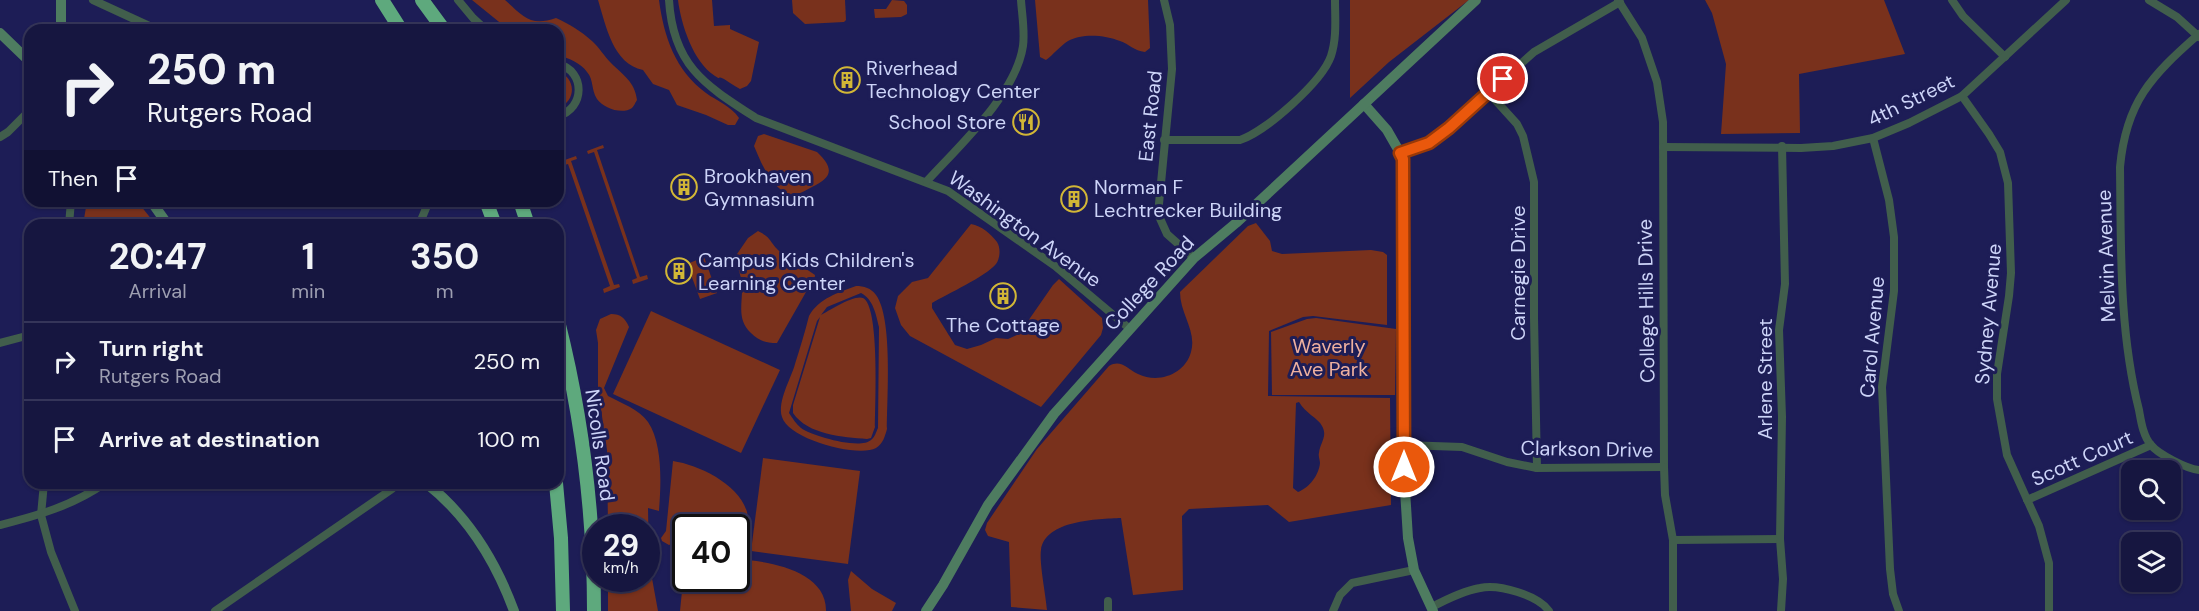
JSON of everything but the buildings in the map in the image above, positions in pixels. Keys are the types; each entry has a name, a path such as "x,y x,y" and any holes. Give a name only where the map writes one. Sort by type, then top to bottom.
{"highway":[{"path":"382,0 397,24"},
{"path":"419,0 433,24"},
{"path":"419,0 439,24"},
{"name":"Nicolls Road","path":"564,346 583,451 592,533 594,611"},
{"path":"557,489 561,538 562,611"}],"street":[{"path":"61,0 61,24"},
{"path":"93,0 145,24"},
{"path":"458,0 480,24"},
{"name":"Washington Avenue","path":"669,0 674,36 681,52 694,74 728,100 756,118 927,181 956,196 1055,266 1130,329"},
{"name":"Washington Avenue","path":"927,181 978,125 1012,80 1023,47 1021,0"},
{"name":"East Road","path":"1164,0 1170,25 1172,69 1158,214 1167,234 1194,258"},
{"path":"1164,140 1240,140 1251,137 1272,123 1315,80 1331,58 1335,39 1335,0"},
{"name":"College Road","path":"926,611 988,505 1054,414 1130,329 1194,258 1236,223 1476,0"},
{"path":"1952,0 1962,16 2005,57"},
{"name":"4th Street","path":"1663,147 1833,146 1873,138 1962,96 2066,0"},
{"path":"2149,0 2177,17 2199,35"},
{"path":"1400,153 1429,143 1534,52 1619,1"},
{"name":"College Hills Drive","path":"1619,1 1642,38 1657,82 1663,122 1664,467 1665,495 1673,540 1673,611"},
{"path":"0,33 24,57"},
{"name":"Melvin Avenue","path":"2151,445 2144,430 2133,388 2124,330 2120,168 2122,145 2129,121 2142,94 2160,70 2199,35"},
{"path":"564,67 574,75 579,90 574,105 564,113"},
{"name":"Carnegie Drive","path":"1488,92 1517,124 1523,136 1534,182 1537,468"},
{"name":"Sydney Avenue","path":"1962,96 2000,152 2008,183 2009,296 1997,374 1997,399 2007,456 2039,526 2049,562 2049,611"},
{"path":"1364,104 1387,130 1403,159 1404,445 1408,538 1414,570 1432,609 1459,594 1482,587 1508,589 1527,596 1545,606 1549,611"},
{"path":"0,137 24,116"},
{"name":"Carol Avenue","path":"1873,138 1888,200 1894,237 1894,291 1882,387 1890,569 1893,594 1899,611"},
{"name":"Arlene Street","path":"1781,611 1783,579 1780,539 1782,417 1779,330 1785,284 1782,146"},
{"path":"0,343 24,337"},
{"name":"Clarkson Drive","path":"1404,445 1462,447 1507,462 1537,468 1664,467"},
{"path":"2151,445 2179,464 2199,470"},
{"name":"Scott Court","path":"2027,500 2151,445"},
{"path":"43,489 41,515 51,552 75,611"},
{"path":"0,525 41,515 97,489"},
{"path":"215,611 392,489"},
{"path":"433,489 448,501 473,531 498,574 514,611"},
{"path":"1673,540 1780,539"},
{"path":"1334,611 1340,595 1352,583 1414,570"},
{"path":"1107,611 1108,601"}],"green space":[{"path":"472,0 505,0 517,11 533,20 556,18 570,25 595,43 624,75 634,88 637,100 632,108 623,111 608,108 600,102 595,96 589,75 574,61 564,57 564,24 502,24"},
{"path":"598,0 659,0 668,40 679,63 695,84 736,114 739,118 735,125 728,125 677,105 669,90 653,84 643,70 624,60 612,42"},
{"path":"678,0 712,0 714,26 730,25 730,29 759,42 751,81 747,86 740,89 717,77 700,62 685,31"},
{"path":"792,0 845,0 846,20 805,24 793,13"},
{"path":"892,0 904,1 907,5 907,14 901,17 875,18 874,9 886,9"},
{"path":"1035,0 1148,0 1150,48 1145,52 1114,39 1087,36 1068,41 1046,60 1040,57"},
{"path":"1350,0 1469,0 1389,62 1350,98"},
{"path":"1705,0 1884,0 1905,54 1799,74 1800,133 1721,134 1726,64 1712,13"},
{"path":"564,74 571,84 569,100 564,105"},
{"path":"764,134 817,152 828,167 827,176 819,183 793,195 780,189 770,178 754,146 758,136"},
{"path":"603,145 604,148 597,150 640,277 647,275 648,279 633,284 632,280 637,278 594,152 588,154 587,151"},
{"path":"576,156 577,159 571,161 614,285 619,284 620,287 604,293 603,289 610,286 568,164 564,165 564,160"},
{"path":"86,207 142,207 151,219 84,219"},
{"path":"1256,223 1270,241 1272,251 1282,254 1371,250 1387,255 1387,325 1313,316 1303,317 1269,331 1268,396 1390,398 1391,505 1289,522 1268,505 1189,509 1182,516 1183,590 1133,595 1121,518 1074,523 1052,532 1045,540 1041,550 1047,610 1011,607 1009,542 988,536 985,530 987,523 1037,449 1109,366 1121,364 1138,374 1154,378 1170,375 1183,366 1191,352 1192,337 1180,292 1248,226","holes":["1299,402 1320,423 1324,433 1318,472 1310,484 1298,492 1293,488 1296,403"]},
{"path":"971,224 982,228 997,242 999,256 991,269 932,303 932,308 955,345 967,349 996,338 1008,339 1019,334 1059,279 1102,318 1101,335 1041,407 910,336 901,325 895,308 898,296 912,282 928,278"},
{"path":"758,231 768,238 782,254 815,275 814,285 806,292 777,343 769,343 754,336 743,322 742,284 735,257 748,238"},
{"path":"704,257 717,293 700,299 687,264"},
{"path":"856,286 865,287 876,295 885,321 887,339 887,429 880,444 876,448 867,450 824,445 810,439 787,425 781,411 783,397 809,316 824,300","holes":["861,293 873,307 879,327 878,428 871,440 865,443 847,443 825,438 801,428 789,413 820,317 793,405 793,413 808,426 827,434 871,438 875,427 875,358 872,319 868,305 863,298 854,298 821,315 827,307"]},
{"path":"651,311 780,370 741,453 613,394"},
{"path":"611,314 617,315 626,321 629,327 604,388 608,396 640,413 653,431 659,453 659,511 648,508 648,514 608,514 607,450 598,389 596,330 600,319"},
{"name":"Waverly Ave Park","path":"1316,318 1396,329 1395,395 1272,395 1271,332"},
{"path":"763,458 860,471 848,564 751,551"},
{"path":"673,461 694,467 717,478 736,493 747,512 747,514 672,514 672,544 669,545 661,538 666,531"},
{"path":"750,560 793,570 806,577 817,586 824,597 826,611 680,611 682,592 750,592"},
{"path":"851,571 872,589 896,603 892,611 851,611 848,580"},
{"path":"608,592 655,592 658,611 608,611"}],"place":[{"name":"Riverhead Technology Center","path":"847,80"},
{"name":"School Store","path":"1026,122"},
{"name":"Brookhaven Gymnasium","path":"684,187"},
{"name":"Norman F Lechtrecker Building","path":"1074,199"},
{"name":"Campus Kids Children's Learning Center","path":"679,271"},
{"name":"The Cottage","path":"1003,296"}],"route":[{"path":"1404,467 1403,159 1400,153 1429,143 1503,79"}]}
